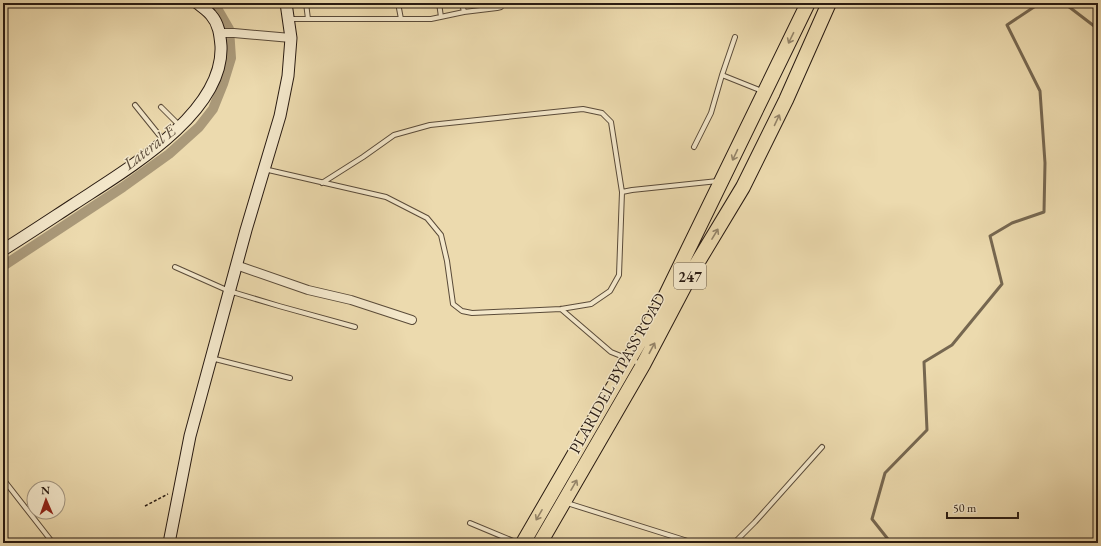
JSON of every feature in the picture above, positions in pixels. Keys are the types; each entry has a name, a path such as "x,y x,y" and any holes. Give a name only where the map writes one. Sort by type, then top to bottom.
{"highway":[{"name":"PLARIDEL BYPASS ROAD","path":"523,543 663,301 723,181 808,3"},
{"name":"PLARIDEL BYPASS ROAD","path":"540,543 644,365 693,270 743,187 786,100 829,3"},
{"path":"765,92 786,100"}],"main road":[{"path":"3,250 110,182 164,141 198,106 210,89 220,66 221,50 226,33 211,15 197,3"},
{"path":"169,543 190,436 236,265 280,116 288,76 291,38 286,3"}],"street":[{"path":"226,33 291,38"},
{"path":"236,265 308,290 351,300 412,320"}],"lane":[{"path":"306,3 308,19"},
{"path":"398,3 401,19"},
{"path":"440,3 441,17"},
{"path":"462,3 464,12"},
{"path":"481,3 482,9"},
{"path":"289,19 416,20 501,7 503,3"},
{"path":"694,147 711,113 735,37"},
{"path":"722,75 765,92"},
{"path":"135,105 164,141"},
{"path":"161,108 180,126"},
{"path":"264,170 322,183 386,197 427,218 441,235 447,261 453,304 462,311 472,313 560,309 591,304 610,291 619,275 622,192 611,122 602,114 583,109 430,125 394,135 322,183"},
{"path":"622,192 723,181"},
{"path":"175,267 229,291 355,327"},
{"path":"560,309 610,352 644,365"},
{"path":"211,358 290,378"},
{"path":"734,543 755,522 822,447"},
{"path":"3,479 53,543"},
{"path":"564,502 694,543"},
{"path":"470,523 518,543"}],"path":[{"path":"144,506 179,488"}],"waterway":[{"name":"Lateral E","path":"3,266 123,187 169,154 199,127 213,109 231,58 229,29 213,3"},
{"path":"891,543 872,519 885,473 927,430 924,362 952,345 1002,284 990,236 1012,223 1044,212 1045,163 1040,91 1007,25 1040,3"},
{"path":"1064,3 1098,29"}]}
